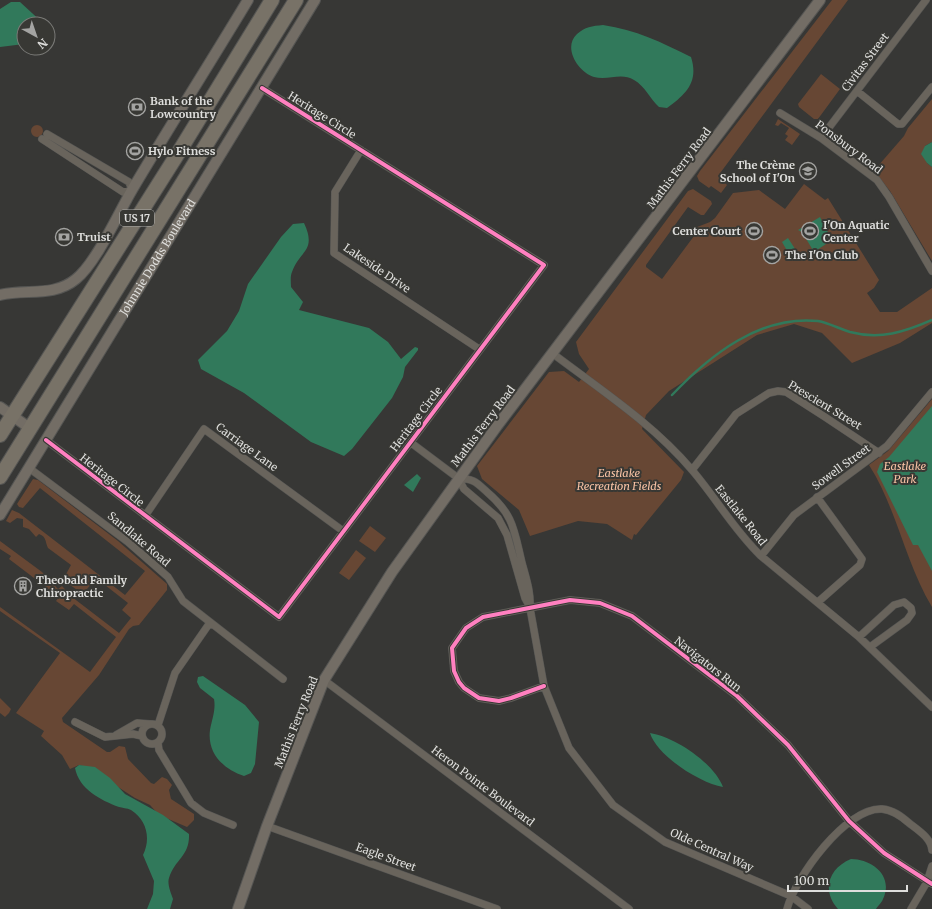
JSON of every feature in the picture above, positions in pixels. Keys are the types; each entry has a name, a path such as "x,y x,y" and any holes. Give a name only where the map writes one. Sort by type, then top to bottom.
{"highway":[{"name":"US 17","path":"0,435 177,155 272,0"},
{"name":"Johnnie Dodds Boulevard","path":"0,477 296,0"}],"main road":[{"path":"0,295 10,292 45,292 61,288 76,280 90,264 132,190 248,0"},
{"name":"Johnnie Dodds Boulevard","path":"0,515 315,0"},
{"name":"Mathis Ferry Road","path":"238,909 267,826 324,680 392,572 458,478 552,353 629,255 820,0"},
{"path":"0,407 31,429"}],"street":[{"name":"Civitas Street","path":"821,138 926,0"},
{"path":"857,91 898,124 902,124 932,87"},
{"name":"Heritage Circle","path":"46,440 279,617 479,349 544,265 262,88"},
{"name":"Ponsbury Road","path":"780,113 821,138 874,177 881,185 932,271"},
{"path":"44,137 129,182 132,190 123,192 98,177 44,137"},
{"name":"Lakeside Drive","path":"362,150 335,192 334,253 479,349"},
{"path":"98,177 104,168"},
{"name":"Eastlake Road","path":"552,353 652,430 692,470 747,542 760,556 859,637 932,707"},
{"name":"Prescient Street","path":"692,470 736,414 769,393 778,391 786,392 879,453"},
{"name":"Sowell Street","path":"760,556 794,515 879,453 932,392"},
{"name":"Carriage Lane","path":"145,516 204,429 343,531"},
{"name":"Heritage Circle","path":"410,442 458,478"},
{"name":"Sandlake Road","path":"29,468 128,542 168,577 183,602 283,680"},
{"name":"Olde Central Way","path":"458,478 464,489 498,518 507,535 525,598 530,608"},
{"name":"Olde Central Way","path":"458,478 472,479 504,508 516,536 530,596 530,608 544,686 569,748 613,804 665,842 791,896 808,909"},
{"path":"817,497 862,560 860,565 818,602"},
{"name":"Navigators Run","path":"530,608 570,600 600,603 632,616 737,696 788,745 849,821 884,853 930,883"},
{"path":"859,637 894,605 904,602 909,605 912,613 908,620 870,647"},
{"path":"530,608 483,617 473,622 461,634 452,648 452,664 456,676 464,688 479,698 488,701 499,701 511,698 544,686"},
{"path":"158,725 175,673 210,624"},
{"name":"Heron Pointe Boulevard","path":"324,680 629,909"},
{"path":"75,722 106,736 112,737 133,734 142,736 147,743 155,744 163,736 163,732 158,725 137,723 112,737"},
{"path":"142,736 144,728 150,724"},
{"path":"158,742 159,750 191,803 204,813 233,825"},
{"path":"787,909 791,896 813,860 849,821 864,812 882,809 897,813 922,833 932,846 932,850"},
{"name":"Eagle Street","path":"267,826 497,909"},
{"path":"911,909 930,883 932,866"}],"green space":[{"path":"832,0 848,0 718,176 727,185 721,193 711,186 709,188 699,181 697,176 700,171"},
{"path":"821,74 840,89 818,119 814,119 799,107 798,104"},
{"path":"932,99 932,142 925,146 927,163 932,167 932,261 890,191 882,181 865,169 867,165 872,164 878,166 904,136 908,128"},
{"path":"778,119 800,134 792,145 785,140 788,136 785,134 789,128 781,123 778,126 775,125"},
{"path":"35,125 39,125 43,131 39,137 35,137 31,133 31,129"},
{"name":"Eastlake Recreation Fields","path":"804,184 825,200 828,198 879,280 874,288 867,293 880,312 897,312 932,288 932,323 900,343 852,363 822,333 794,324 757,335 669,391 646,415 642,429 684,472 681,480 636,535 634,534 632,540 607,524 578,521 530,536 519,510 482,479 477,466 549,372 564,371 579,382 589,369 579,354 576,342 688,191 693,189 711,201 712,204 704,215 701,215 688,207 646,265 646,267 662,279 697,232 692,229 710,222 715,218 733,193 759,190 785,209"},
{"name":"Eastlake Park","path":"932,399 932,607 915,572 887,499 869,465 888,451"},
{"path":"33,479 38,480 118,541 167,584 167,590 139,625 133,626 129,629 99,675 62,718 63,722 107,752 110,752 119,746 125,747 128,759 151,783 154,784 162,777 167,779 172,785 169,790 171,799 194,814 194,820 187,827 159,815 150,805 135,798 87,767 79,765 70,769 62,755 41,736 44,731 16,713 60,653 0,611 0,607 90,672 116,637 74,604 69,610 56,601 59,597 9,559 11,556 0,549 0,541 42,572 58,589 62,586 72,597 119,633 131,618 122,610 128,603 96,578 83,594 70,585 65,576 71,565 48,548 43,537 39,534 36,537 29,529 23,527 23,519 17,518 10,523 6,521 12,510 19,513 125,595 145,571 40,488 23,508 19,507 17,504"},
{"path":"370,526 386,538 375,552 359,541"},
{"path":"356,550 366,558 349,580 339,573"},
{"path":"0,698 11,709 5,717 0,713"}],"shaded area":[{"path":"11,2 20,2 35,16 16,16 16,45 0,47 0,9"},
{"path":"603,25 648,37 691,57 693,66 692,80 689,87 680,98 667,108 659,107 634,80 624,77 599,78 588,75 583,71 574,59 572,53 571,46 573,40 577,34 586,28"},
{"path":"932,142 932,167 927,163 921,154 925,146"},
{"path":"820,217 832,240 814,252 802,232 798,230"},
{"path":"304,223 308,232 308,245 291,274 291,287 303,302 299,310 369,328 388,342 401,359 415,347 418,348 405,367 403,377 392,398 352,449 344,456 311,442 244,393 201,369 198,360 227,331 239,311 248,284 281,237 293,224"},
{"path":"788,238 799,255 792,259 782,242"},
{"name":"Eastlake Park","path":"932,406 932,571 918,545 913,545 877,472 880,464 889,457"},
{"path":"417,474 421,478 413,492 404,485"},
{"path":"203,676 245,705 259,722 255,764 251,773 244,776 236,773 223,764 214,753 211,746 210,730 214,711 214,699 200,688 197,682 198,677"},
{"path":"650,733 660,735 671,740 703,760 718,778 723,787 703,780 680,767 661,751 654,742"},
{"path":"79,765 95,767 110,778 125,794 163,815 189,834 189,841 185,853 175,866 169,878 169,886 173,899 170,909 147,909 153,894 154,881 143,855 147,843 147,836 141,819 131,810 119,807 91,793 77,775 75,768"},
{"path":"851,859 866,862 879,870 883,876 886,883 886,891 876,909 838,909 833,902 829,887 830,880 837,868"}],"waterway":[{"path":"672,395 720,352 756,331 776,324 797,321 818,321 850,332 882,335 892,334 932,320"}],"cycle path":[{"path":"46,440 279,617 544,265 262,88"},
{"path":"544,686 499,701 479,698 464,688 459,682 454,671 452,648 466,628 483,617 570,600 600,603 632,616 737,696 788,745 849,821 884,853 932,884"}],"place":[{"name":"Bank of the Lowcountry","path":"137,107"},
{"name":"Hylo Fitness","path":"135,151"},
{"name":"The Crème School of I'On","path":"808,171"},
{"name":"Center Court","path":"754,231"},
{"name":"I'On Aquatic Center","path":"810,231"},
{"name":"Truist","path":"64,237"},
{"name":"The I'On Club","path":"772,255"},
{"name":"Theobald Family Chiropractic","path":"23,586"}]}
